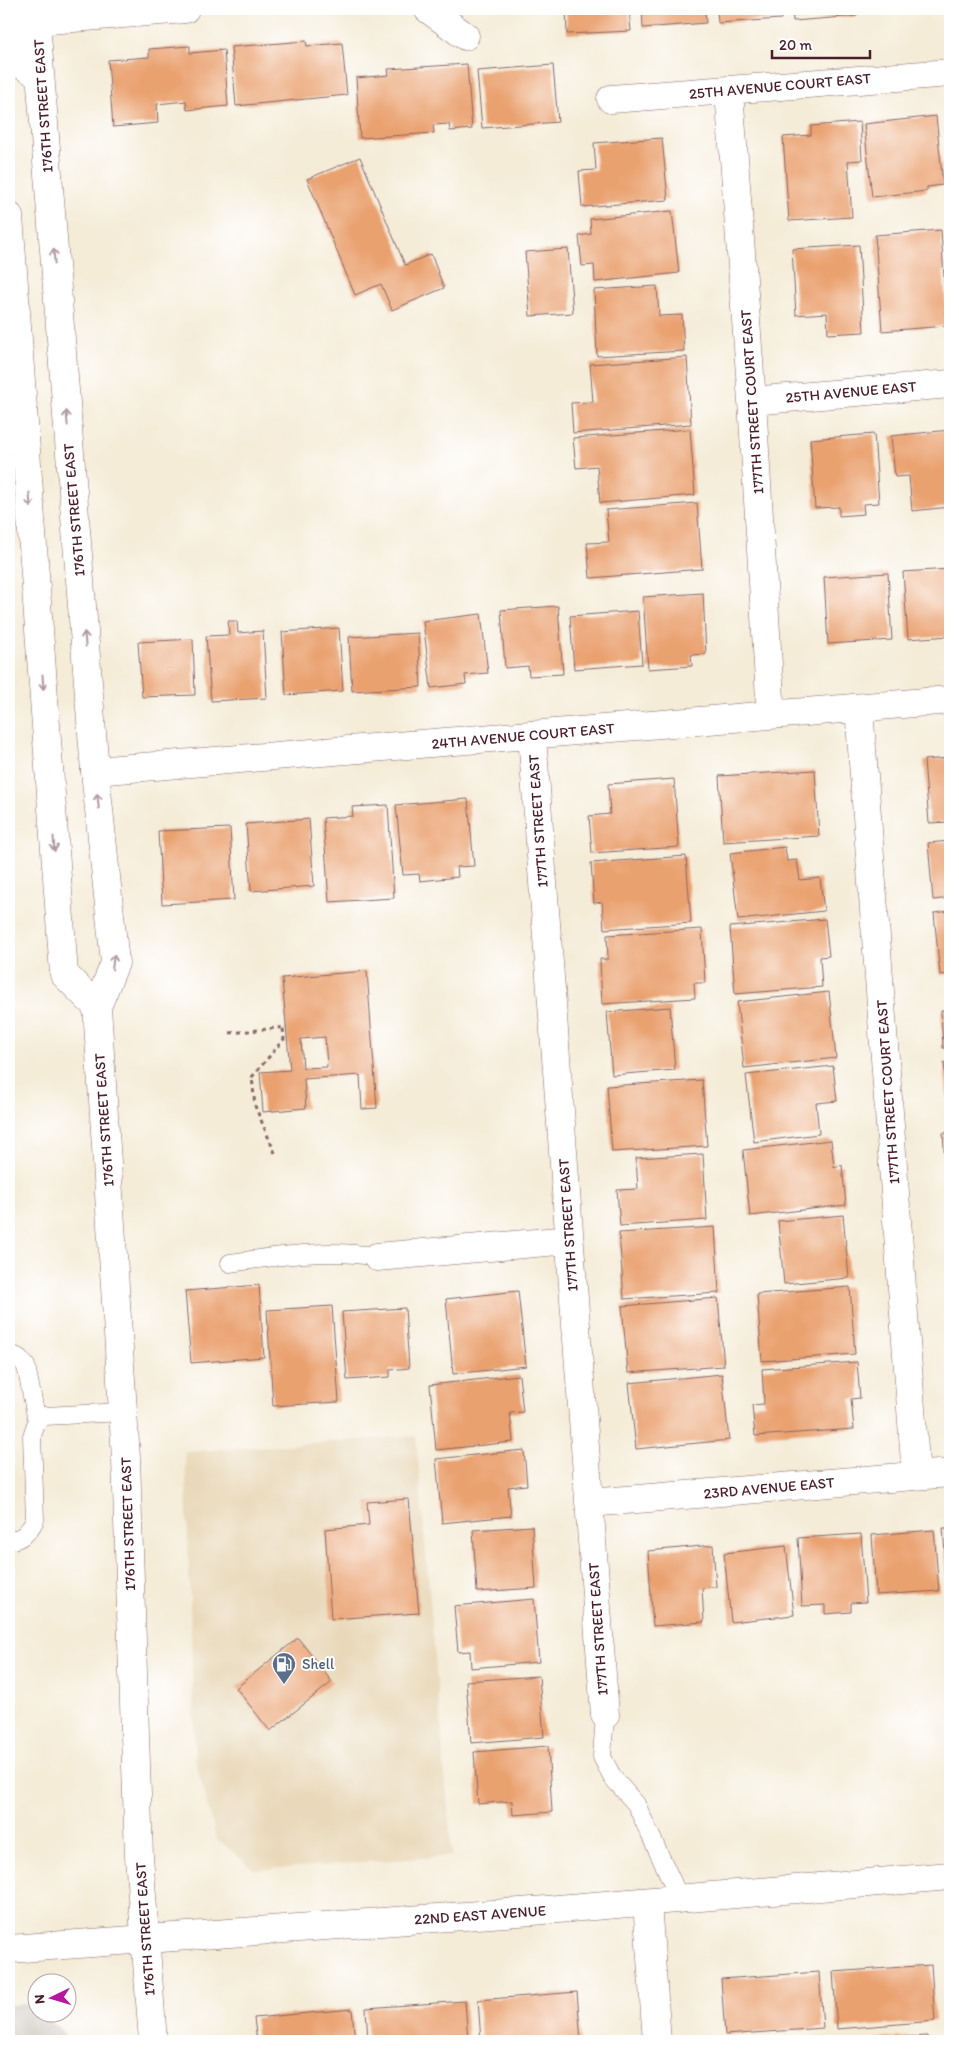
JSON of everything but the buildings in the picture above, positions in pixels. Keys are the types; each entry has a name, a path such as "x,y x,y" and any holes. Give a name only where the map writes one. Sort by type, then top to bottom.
{"street":[{"path":"29,13 185,9"},
{"path":"428,9 465,36"},
{"name":"176TH STREET EAST","path":"29,13 40,75 95,771 116,963 96,1007 123,1412 139,1856 153,2041"},
{"name":"25TH AVENUE COURT EAST","path":"610,100 950,73"},
{"name":"177TH STREET COURT EAST","path":"729,91 752,401 771,715"},
{"path":"9,216 64,974 96,1007"},
{"name":"25TH AVENUE EAST","path":"752,401 950,384"},
{"name":"24TH AVENUE COURT EAST","path":"95,771 950,700"},
{"name":"177TH STREET COURT EAST","path":"860,708 916,1476"},
{"name":"177TH STREET EAST","path":"532,735 604,1716"},
{"path":"377,1257 570,1240"},
{"name":"23RD AVENUE EAST","path":"589,1503 950,1473"},
{"name":"22ND EAST AVENUE","path":"9,1948 647,1902 950,1876"},
{"path":"647,1902 657,2041"}],"lane":[{"path":"230,1263 264,1258 354,1252 377,1257"},
{"path":"9,1353 19,1358 26,1366 37,1421 32,1436 35,1520 31,1529 22,1538 9,1542"},
{"path":"37,1421 45,1416 123,1412"},
{"path":"604,1716 602,1757 613,1778 636,1804 680,1899"}],"path":[{"path":"230,1033 285,1027 284,1039 252,1077 255,1106 275,1153"}],"shaded area":[{"path":"416,1436 452,1856 255,1870 216,1838 195,1759 185,1452"},
{"path":"28,2004 28,2022 52,2022 72,2041 9,2041 9,2005"}],"place":[{"name":"Shell","path":"284,1685"}]}
